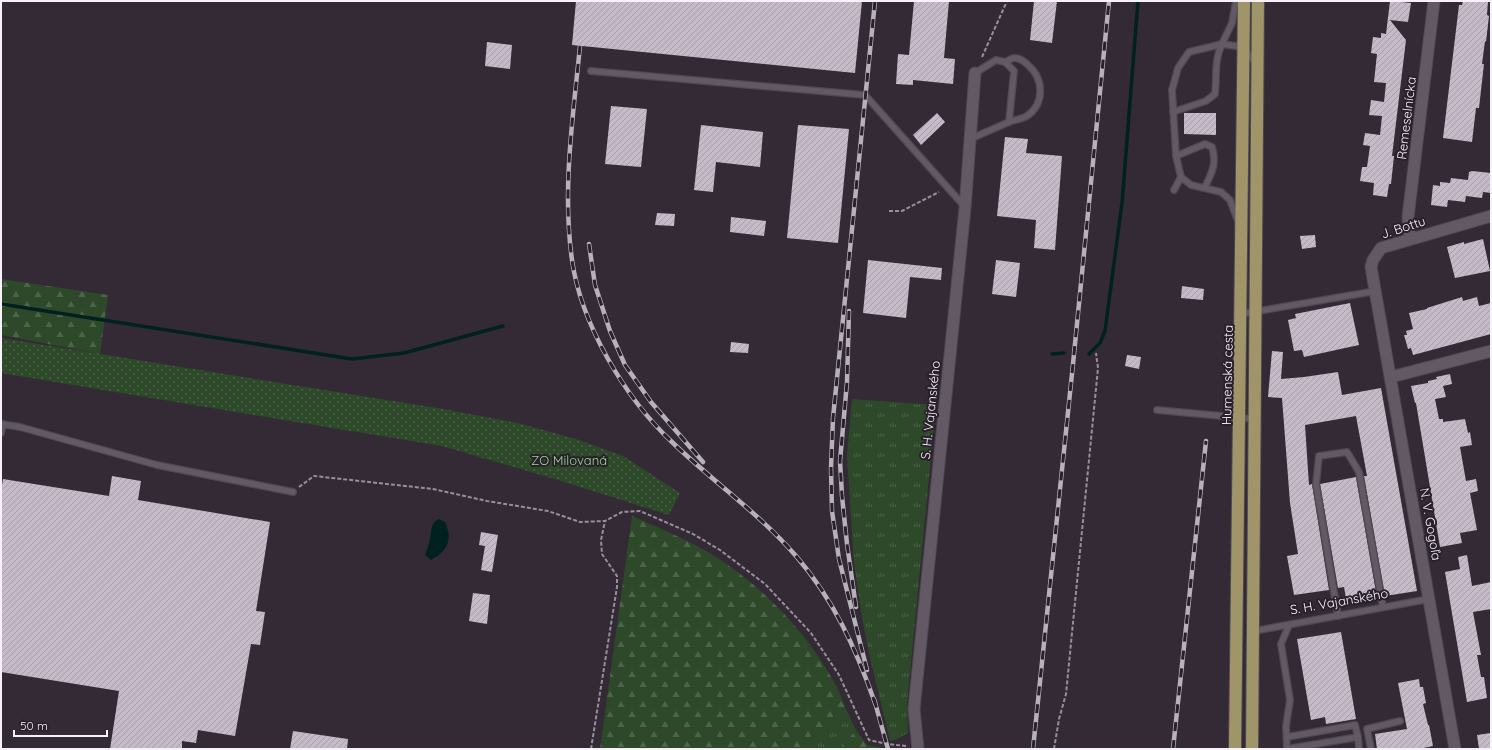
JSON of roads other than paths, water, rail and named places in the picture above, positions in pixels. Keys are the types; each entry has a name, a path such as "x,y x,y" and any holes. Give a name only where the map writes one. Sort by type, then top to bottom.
{"main road":[{"name":"Humenská cesta","path":"1235,749 1244,1"},
{"name":"Humenská cesta","path":"1252,749 1258,1"}],"street":[{"name":"Remeselnícka","path":"1410,239 1408,217 1434,1"},
{"name":"S. H. Vajanského","path":"918,748 914,710 965,208 975,73"},
{"name":"J. Bottu","path":"1378,305 1372,267 1373,260 1381,248 1491,216"},
{"name":"N. V. Gogoľa","path":"1378,305 1455,749"},
{"path":"1391,377 1491,351"},
{"path":"1253,729 1256,749"}],"lane":[{"path":"1173,112 1206,101 1215,94 1215,66 1219,51 1232,23 1236,1"},
{"path":"1242,231 1230,200 1221,192 1205,187 1191,185 1181,177 1176,156 1172,90 1178,68 1189,52 1222,44 1243,47 1257,66"},
{"path":"970,140 1009,122 1026,117 1037,106 1040,96 1040,88 1039,81 1034,70 1024,61 1014,58 1005,62"},
{"path":"975,73 996,60 1005,62 1014,71 1009,122"},
{"path":"591,71 865,95 965,208"},
{"path":"1176,156 1205,144 1212,147 1215,156 1213,167 1205,187"},
{"path":"1174,190 1181,177"},
{"path":"1241,314 1255,313 1376,291"},
{"path":"1158,410 1255,419"},
{"path":"1,432 2,424 20,427 157,466 293,492"},
{"path":"1338,616 1316,484 1320,456 1347,452 1359,472 1383,607"},
{"name":"S. H. Vajanského","path":"1254,631 1429,599"},
{"path":"1289,625 1281,644 1290,700 1286,726 1287,749 1358,737"},
{"path":"1371,749 1367,729 1400,721"},
{"path":"1287,737 1355,725 1360,749"}],"waterway":[{"path":"1089,354 1100,343 1105,331 1122,203 1138,1"},
{"path":"1,304 352,359 404,353 503,326"},
{"path":"1052,354 1064,353"}],"railway":[{"path":"867,670 839,559 832,511 831,468 833,418 875,1"},
{"path":"1033,749 1109,1"},
{"path":"580,46 568,180 569,233 572,260 577,284 595,334 622,382 655,424 687,456 782,540 810,573 822,590 843,626 860,663 875,703"},
{"path":"589,244 595,285 610,331 625,365 651,402 703,462"},
{"path":"849,311 847,382 840,461 847,544 856,607"},
{"path":"1173,749 1206,441"},
{"path":"874,699 888,749"}],"park label":[{"name":"ZO Milovaná","path":"569,460"}]}
